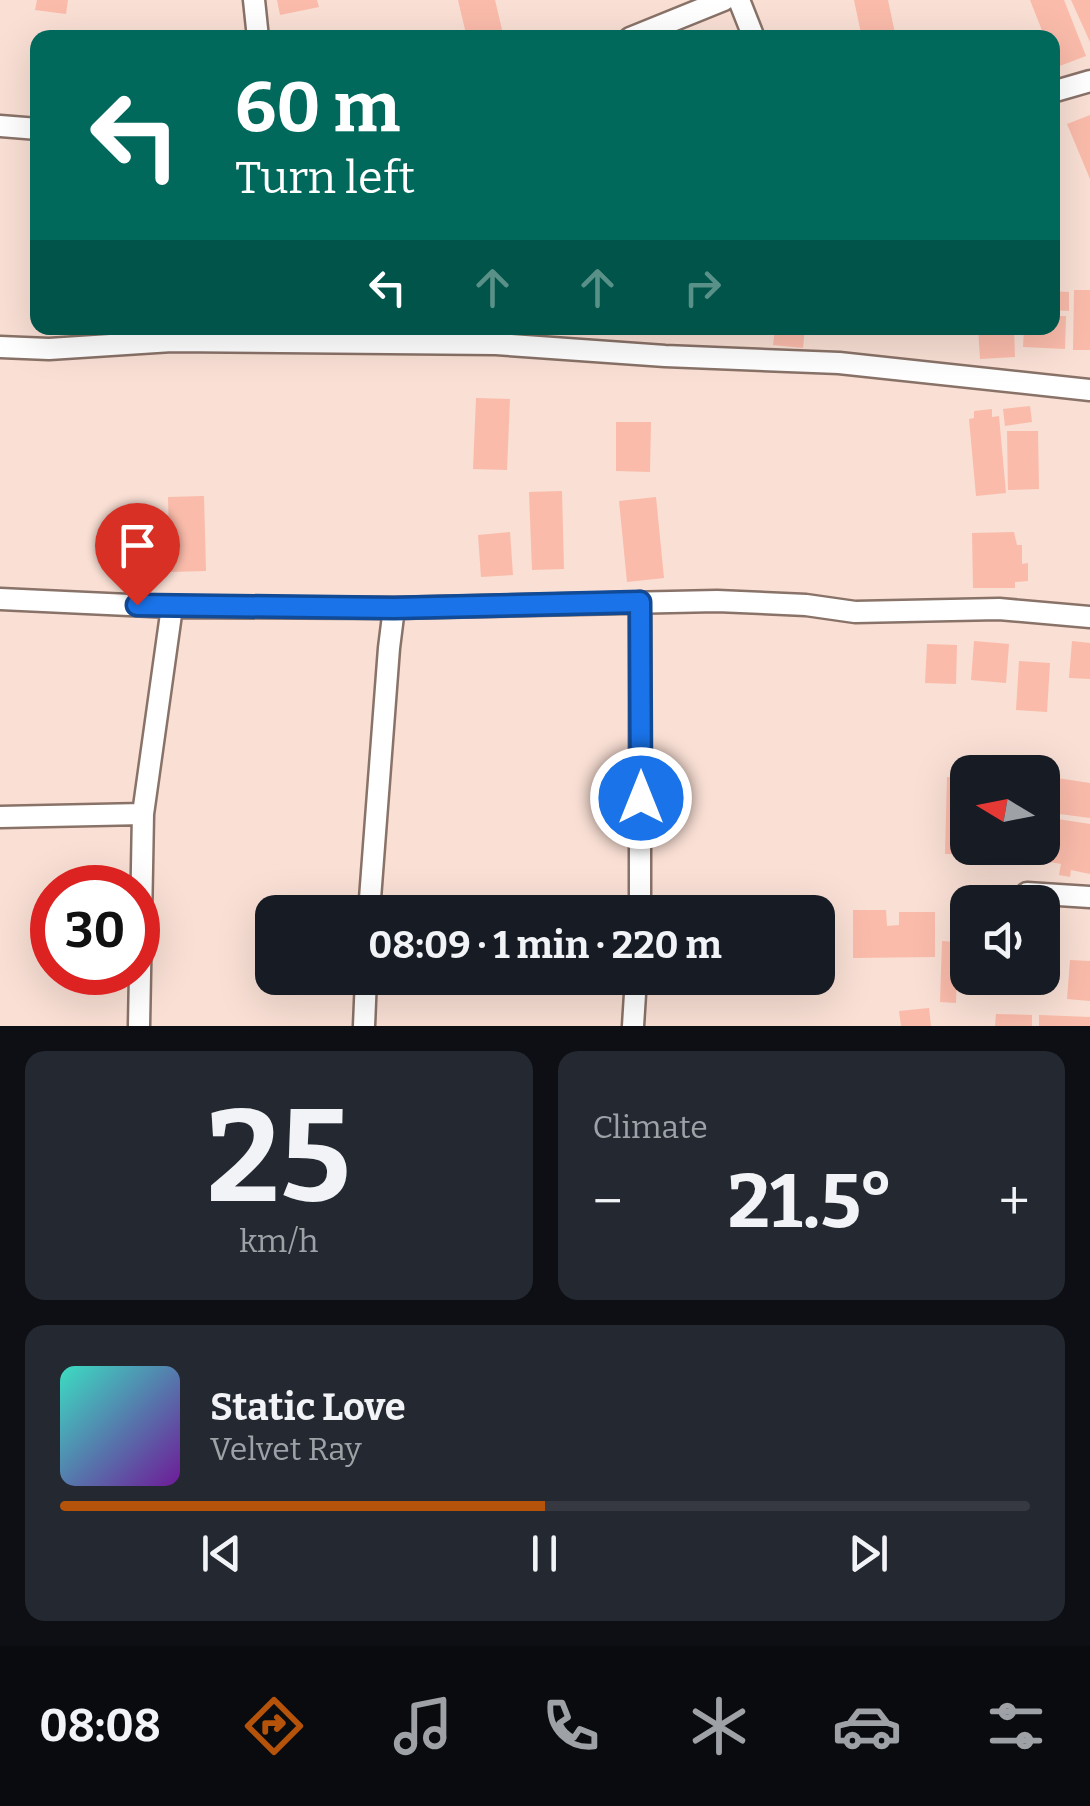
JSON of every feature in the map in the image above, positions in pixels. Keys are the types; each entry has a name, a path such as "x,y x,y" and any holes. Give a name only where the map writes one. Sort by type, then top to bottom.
{"street":[{"path":"254,0 257,30"},
{"path":"649,30 722,0"},
{"path":"739,0 751,30"},
{"path":"1060,90 1090,82"},
{"path":"0,126 30,128"},
{"path":"0,347 49,349 172,341 496,344 838,364 1090,390"},
{"path":"0,599 172,607 394,608 717,601 806,605 855,612 999,609 1090,617"},
{"path":"640,602 640,895"},
{"path":"139,1026 144,814 172,607"},
{"path":"370,895 394,608"},
{"path":"0,817 144,814"},
{"path":"1060,895 1090,897"},
{"path":"364,1026 365,995"},
{"path":"633,1026 635,995"}],"building":[{"path":"37,0 68,0 66,14 35,10"},
{"path":"277,0 317,0 319,7 280,15"},
{"path":"458,0 495,0 502,30 465,30"},
{"path":"854,0 888,0 894,30 860,30"},
{"path":"1030,0 1064,0 1086,56 1060,66 1060,30 1042,30"},
{"path":"1071,0 1090,0 1090,42"},
{"path":"1090,115 1090,179 1067,124"},
{"path":"1074,290 1090,290 1090,350 1073,350"},
{"path":"1060,291 1069,292 1069,311 1060,310"},
{"path":"1060,316 1066,316 1065,349 1023,347 1024,335 1060,335"},
{"path":"774,335 804,335 803,348 773,345"},
{"path":"978,335 1014,335 1015,357 980,359"},
{"path":"476,398 510,399 507,470 473,469"},
{"path":"1030,406 1032,422 1005,426 1003,409"},
{"path":"992,409 992,417 999,416 1006,493 976,496 969,419 974,418 974,411"},
{"path":"616,422 651,422 650,472 616,471"},
{"path":"1007,431 1038,431 1039,489 1008,490"},
{"path":"562,491 564,569 532,570 529,492"},
{"path":"204,496 206,571 170,572 168,497"},
{"path":"656,497 664,578 627,582 619,501"},
{"path":"159,526 160,570 127,572 126,527"},
{"path":"510,532 513,575 481,577 478,535"},
{"path":"1014,532 1017,545 1022,545 1022,564 1028,563 1028,581 1015,582 1015,588 973,588 972,533"},
{"path":"974,641 1009,644 1006,683 971,680"},
{"path":"1072,641 1090,643 1090,679 1069,678"},
{"path":"927,644 957,645 956,684 925,683"},
{"path":"1019,661 1050,663 1047,712 1016,710"},
{"path":"947,777 950,854 945,854"},
{"path":"1060,778 1090,783 1090,818 1060,814"},
{"path":"1060,819 1090,824 1090,874 1071,870 1070,877 1059,875"},
{"path":"853,910 886,910 887,926 899,925 899,912 935,912 935,957 853,958"},
{"path":"942,941 950,942 950,995 956,995 956,1003 940,1002"},
{"path":"1070,960 1090,961 1090,1001 1067,999"},
{"path":"929,1008 931,1026 901,1026 899,1011"},
{"path":"996,1014 1032,1015 1032,1026 995,1026"},
{"path":"1039,1015 1090,1017 1090,1026 1039,1026"}],"route":[{"path":"137,605 394,608 640,602 641,798"}]}
